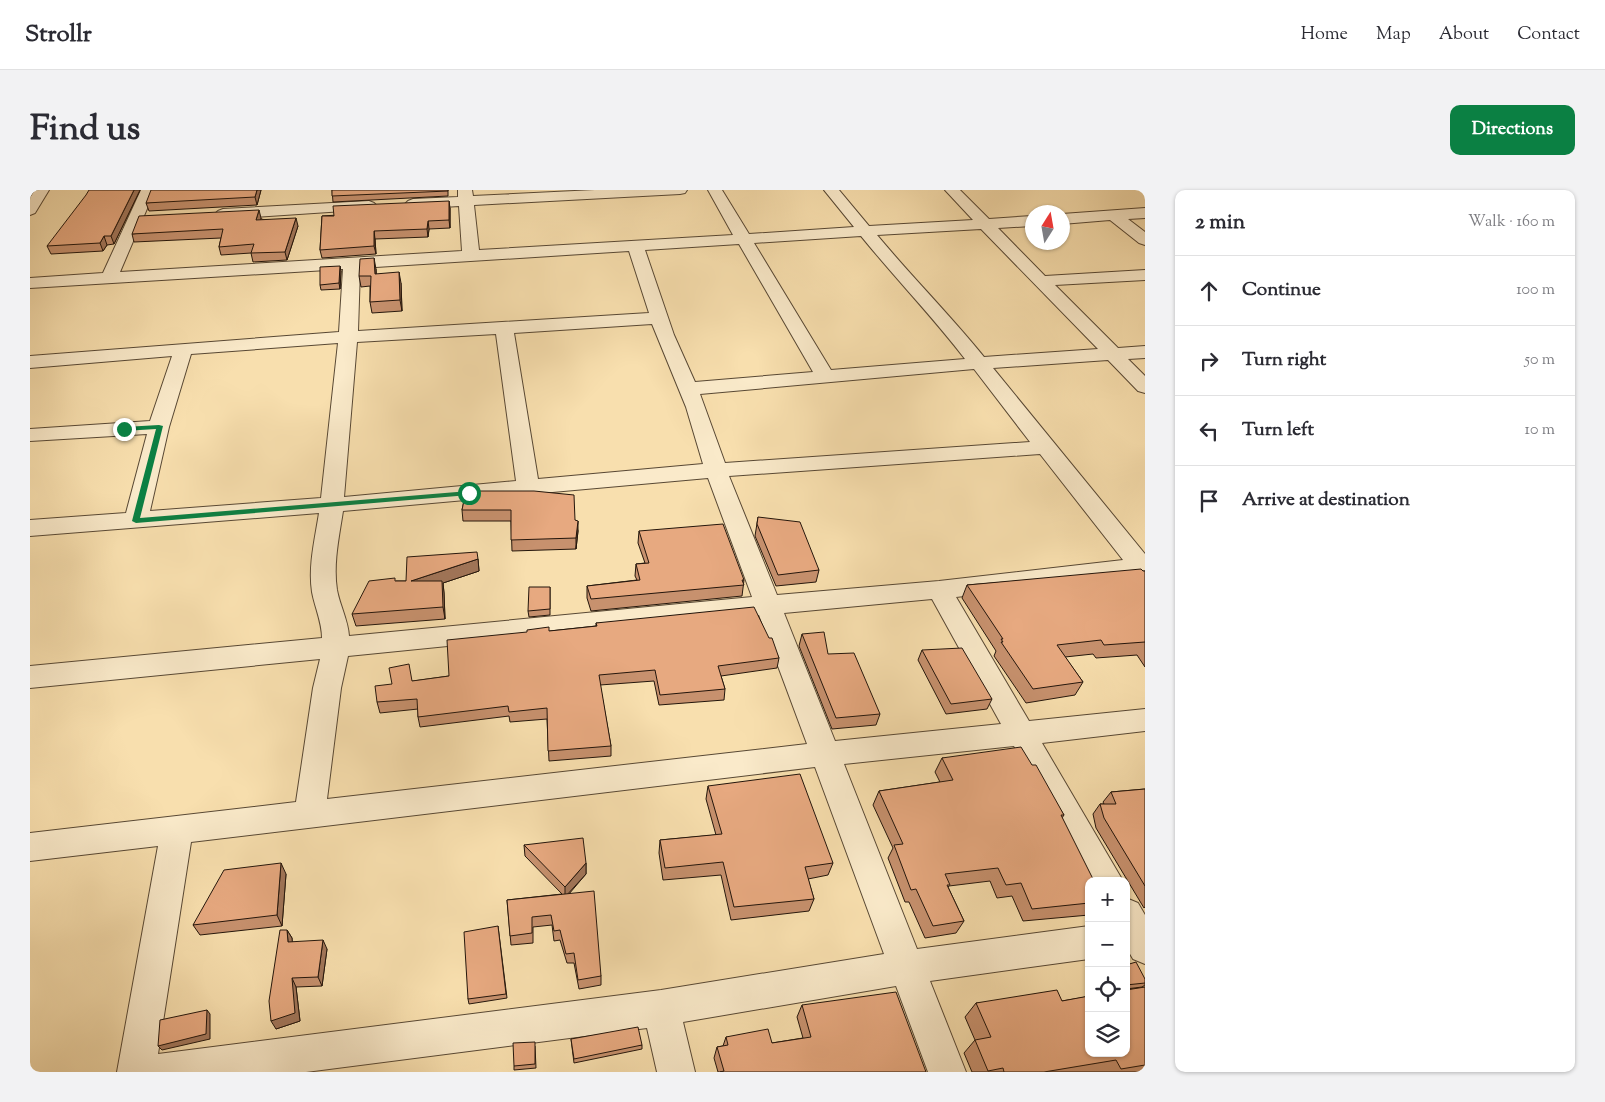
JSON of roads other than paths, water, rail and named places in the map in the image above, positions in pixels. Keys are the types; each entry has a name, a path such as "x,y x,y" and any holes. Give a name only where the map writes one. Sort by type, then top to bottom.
{"street":[{"path":"30,210 42,190"},
{"path":"109,278 148,190"},
{"path":"213,214 393,205 466,196 680,190"},
{"path":"715,190 825,376"},
{"path":"832,190 864,231 980,363 1144,567"},
{"path":"952,190 1145,387"},
{"path":"466,196 471,256"},
{"path":"1070,218 1145,214"},
{"path":"1113,215 1145,240"},
{"path":"135,218 154,217"},
{"path":"30,283 1025,221"},
{"path":"636,246 671,351 696,407 716,470 947,1072"},
{"path":"310,813 327,688 336,648 335,627 323,583 348,337 352,264"},
{"path":"1041,282 1145,275"},
{"path":"30,362 348,337 660,318"},
{"path":"504,328 528,487"},
{"path":"136,521 159,426 183,350"},
{"path":"688,389 980,363 1145,352"},
{"path":"30,435 159,426"},
{"path":"30,528 332,505 716,470 1046,447"},
{"path":"30,677 767,604 940,590 1144,567"},
{"path":"940,590 1105,877"},
{"path":"30,847 824,754 1145,720"},
{"path":"136,1072 177,829"},
{"path":"160,1072 661,1008 907,967 1085,943"},
{"path":"661,1008 676,1072"}]}
